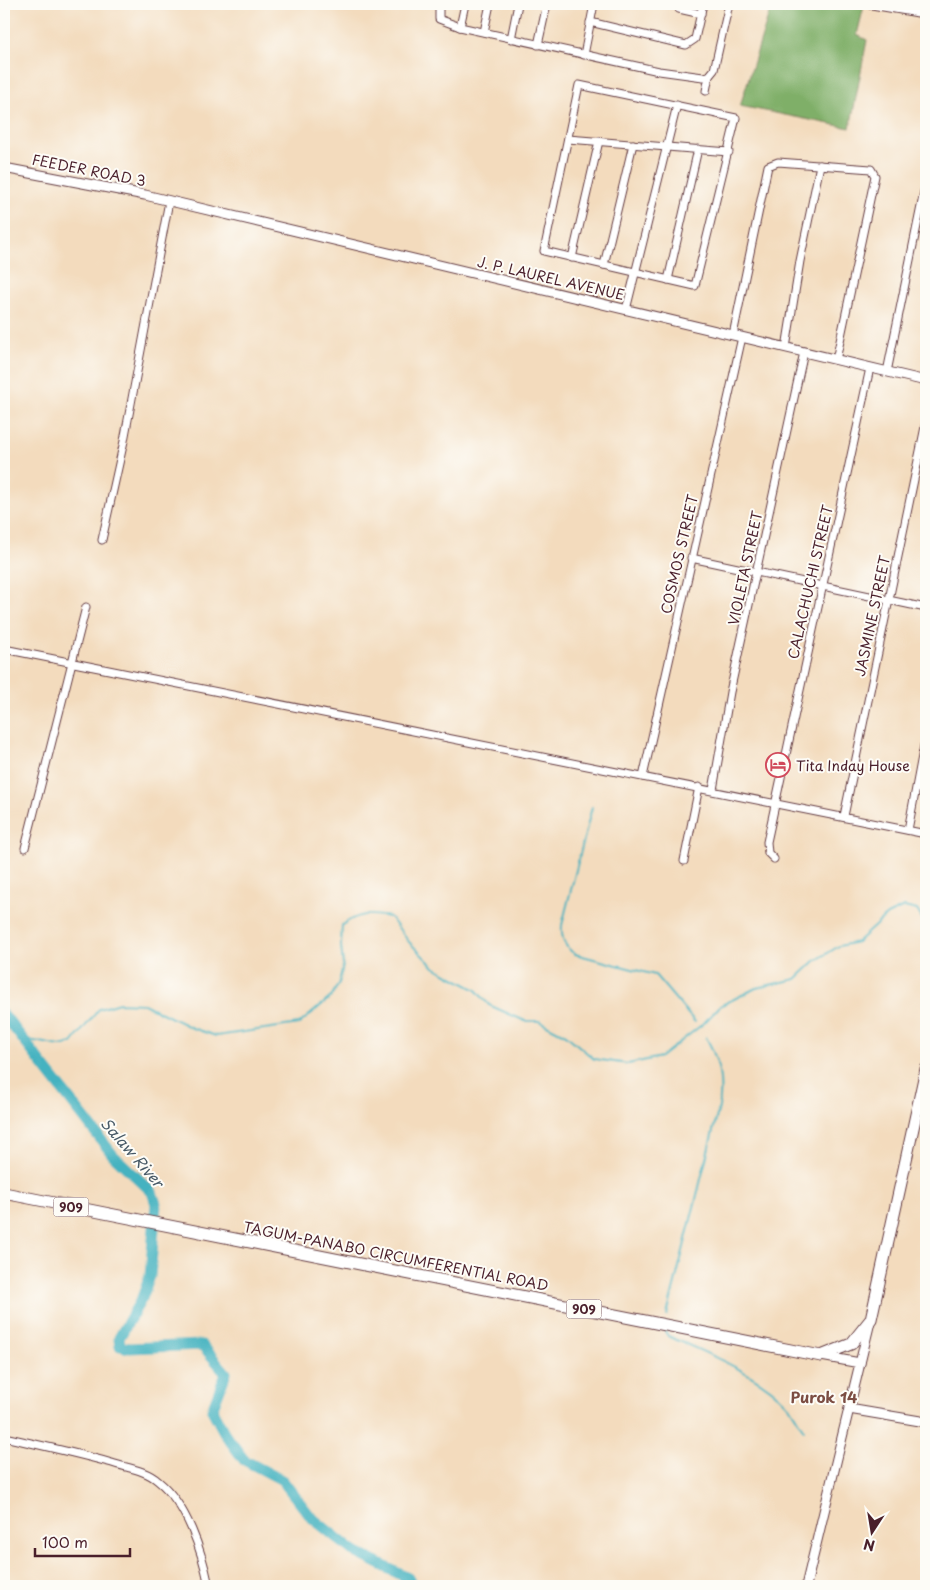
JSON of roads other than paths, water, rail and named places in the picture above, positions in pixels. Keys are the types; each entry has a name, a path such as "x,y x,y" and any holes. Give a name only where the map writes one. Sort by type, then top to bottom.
{"main road":[{"path":"821,1356 851,1344 871,1319 926,1069"},
{"name":"TAGUM-PANABO CIRCUMFERENTIAL ROAD","path":"4,1193 821,1356"}],"street":[{"path":"439,4 439,19 460,26 660,71 709,76"},
{"path":"460,26 465,4"},
{"path":"484,32 490,4"},
{"path":"511,39 518,4"},
{"path":"538,45 547,4"},
{"path":"584,55 594,4"},
{"path":"590,22 686,45 695,39 703,4"},
{"path":"706,91 709,76 714,70 729,4"},
{"path":"866,4 897,6 918,13 923,10 925,4"},
{"path":"679,9 701,14"},
{"path":"579,85 736,118 695,286 544,251 568,139 579,85"},
{"path":"626,310 677,105"},
{"path":"568,139 728,152"},
{"path":"572,258 599,141"},
{"path":"604,265 633,144"},
{"path":"668,280 698,149"},
{"name":"COSMOS STREET","path":"643,777 738,336 768,166 778,162 820,165"},
{"path":"786,348 800,261 820,165 871,169 875,173 836,360"},
{"name":"FEEDER ROAD 3","path":"4,168 169,201"},
{"path":"887,372 926,182"},
{"path":"102,540 124,441 169,201"},
{"name":"J. P. LAUREL AVENUE","path":"169,201 926,381"},
{"name":"VIOLETA STREET","path":"712,790 730,692 804,352"},
{"name":"CALACHUCHI STREET","path":"774,859 768,853 766,842 870,368"},
{"name":"JASMINE STREET","path":"844,816 888,600 923,452 926,422"},
{"path":"691,558 926,608"},
{"path":"25,848 86,607"},
{"path":"4,650 776,802 926,834"},
{"path":"908,830 926,735"},
{"path":"684,861 699,788"},
{"path":"806,1586 871,1319"},
{"path":"821,1356 860,1363"},
{"path":"849,1409 926,1422"},
{"path":"4,1437 61,1449 140,1471 159,1481 180,1508 197,1540 209,1586"}],"waterway":[{"path":"592,807 562,925 564,942 575,954 655,975 695,1022"},
{"path":"19,1038 60,1046 72,1043 99,1009 119,1003 144,1004 192,1028 216,1036 299,1024 331,997 339,983 343,965 341,946 342,925 360,916 371,915 390,917 409,942 434,967 476,990 489,1005 525,1021 539,1021 566,1035 594,1059 628,1064 661,1057 704,1023 720,1006 756,988 796,979 815,961 839,946 857,942 887,915 904,907 917,910 923,920 926,935"},
{"name":"Salaw River","path":"4,1015 113,1155 152,1192 156,1204 150,1276 142,1298 119,1338 120,1346 129,1348 202,1345 226,1373 212,1410 225,1434 244,1460 282,1480 311,1517 353,1551 408,1578 412,1586"},
{"path":"667,1315 719,1107 719,1071 706,1037"},
{"path":"664,1330 668,1336 731,1365 762,1383 787,1404 804,1430"}],"place":[{"name":"Tita Inday House","path":"778,765"}],"district":[{"name":"Purok 14","path":"824,1396"}]}
